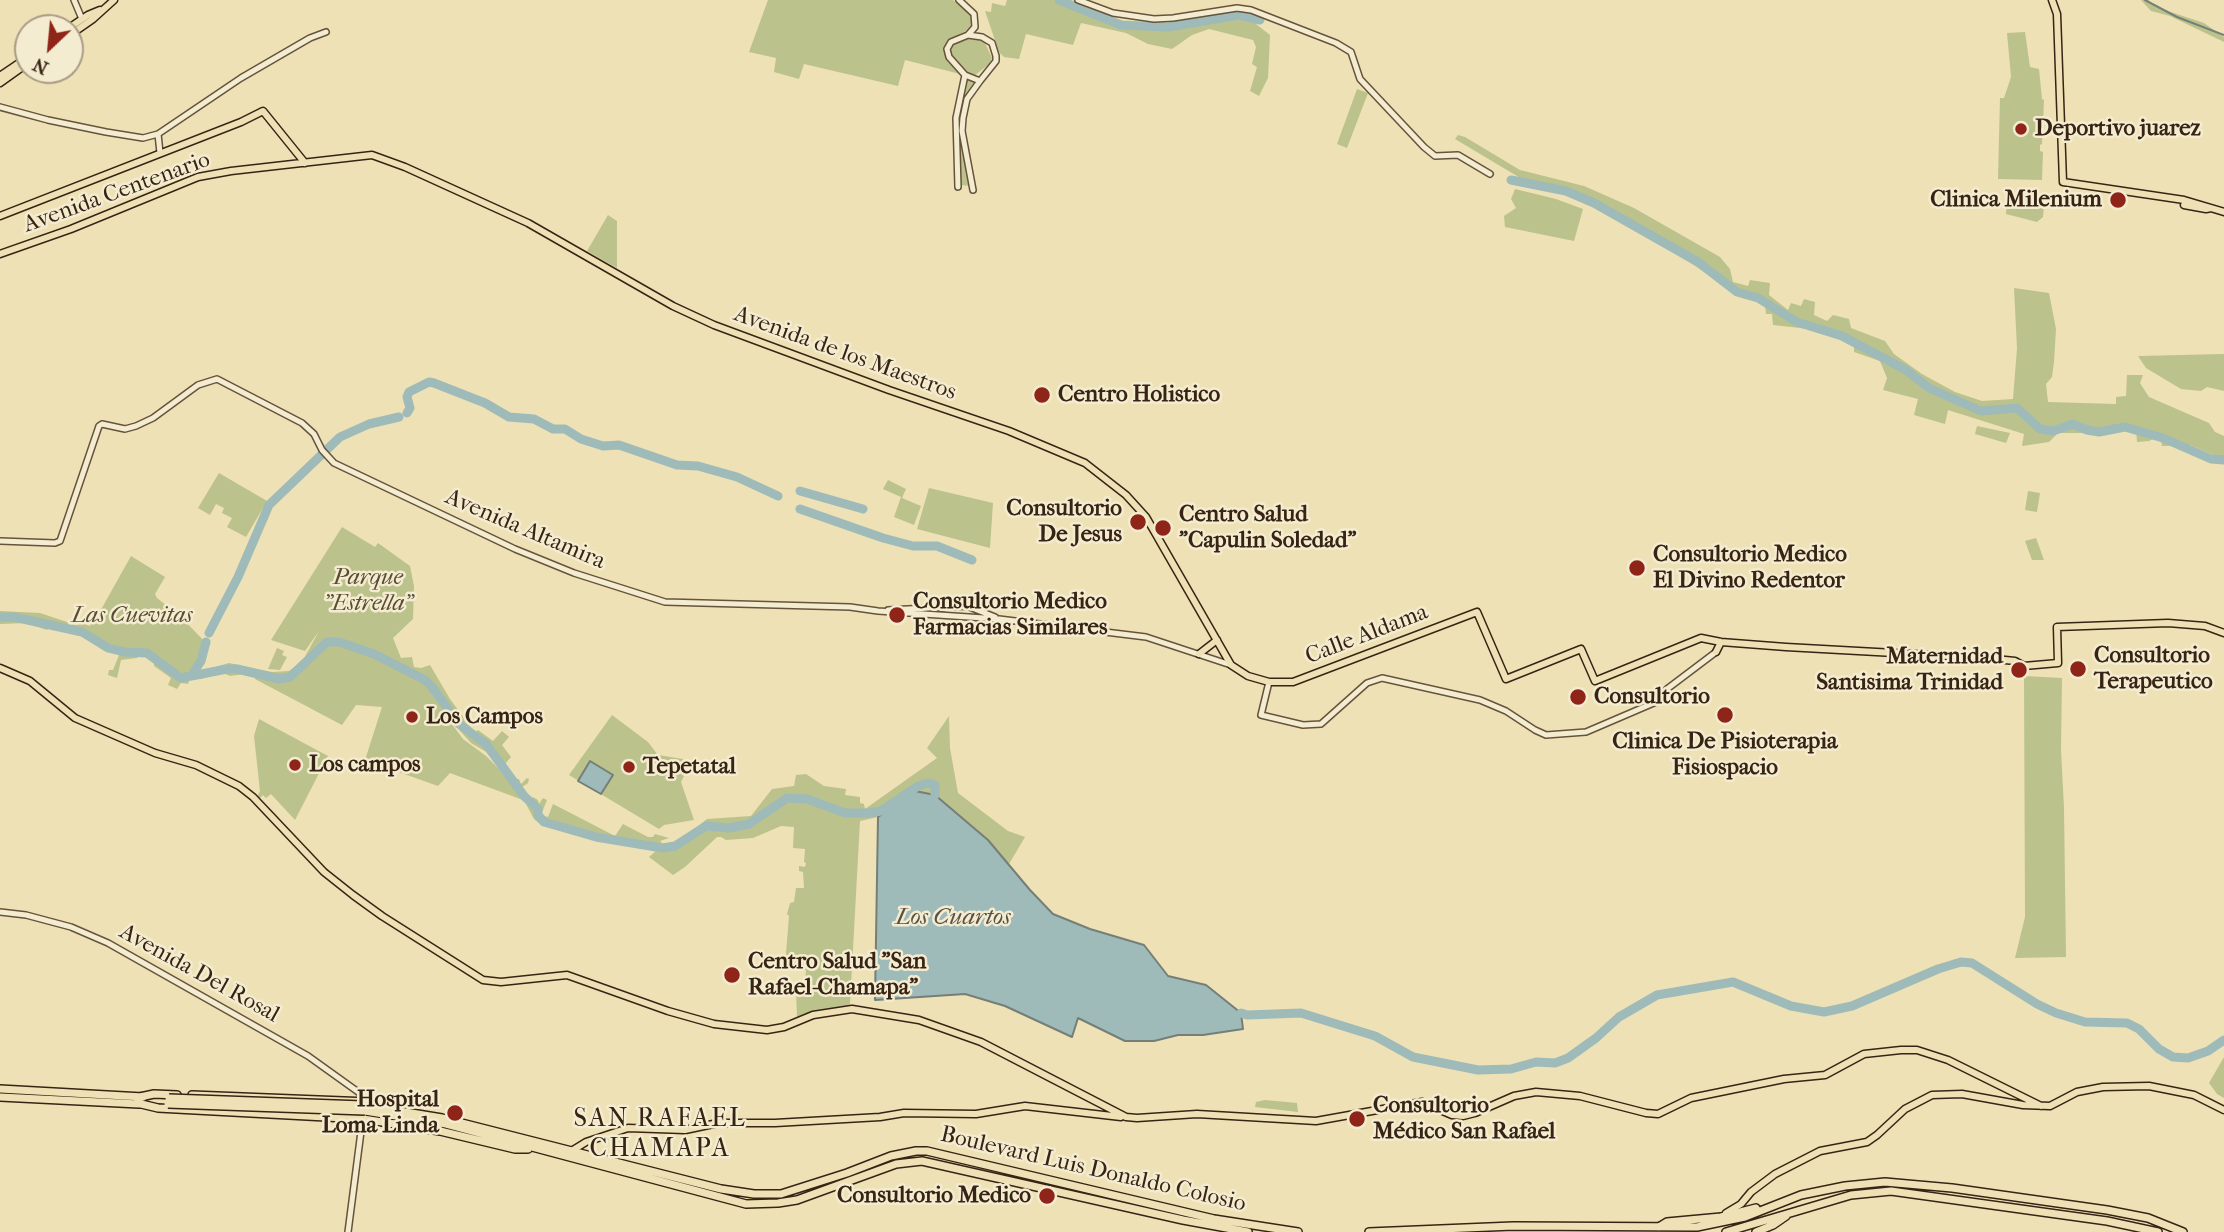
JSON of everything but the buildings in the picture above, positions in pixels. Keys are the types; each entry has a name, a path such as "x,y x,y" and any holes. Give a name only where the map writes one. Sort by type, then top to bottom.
{"highway":[{"path":"0,1089 139,1100 158,1108 363,1119 440,1131 516,1149 538,1148"},
{"path":"0,1097 139,1100 154,1094 361,1101 443,1114 491,1127 512,1136"},
{"name":"Boulevard Luis Donaldo Colosio","path":"139,1100 363,1105 442,1118 664,1184 754,1204 797,1200 896,1164 922,1161 1183,1220 1248,1232"},
{"name":"Boulevard Luis Donaldo Colosio","path":"491,1134 573,1150 721,1189 768,1195 800,1189 891,1156 928,1151 1214,1219 1298,1232"},
{"path":"1368,1232 1476,1227 1697,1227 1722,1224 1801,1195 1845,1186 1885,1182 1952,1188 2107,1210 2148,1218 2183,1232"},
{"path":"1726,1232 1851,1195 1891,1191 2107,1221 2158,1232"},
{"path":"1658,1228 1667,1222 1717,1217 1753,1208 1763,1209"},
{"path":"1756,1232 1773,1225 1790,1213"},
{"path":"1534,1232 1535,1228 1566,1226"},
{"path":"1476,1227 1516,1232"}],"main road":[{"path":"84,18 114,0"},
{"path":"2052,0 2057,14 2063,182 2180,201 2195,207 2224,212"},
{"path":"84,25 102,9"},
{"path":"0,216 263,111 304,163"},
{"name":"Avenida Centenario","path":"0,254 71,229 198,177 372,155"},
{"name":"Avenida de los Maestros","path":"372,155 405,167 528,223 673,306 715,325 889,390 1009,431 1085,463 1126,495 1146,517 1231,664"},
{"name":"Calle Aldama","path":"1269,682 1293,682 1477,612 1506,679 1581,649 1595,681 1701,638 1721,642"},
{"path":"1716,652 1721,642 1985,658 2015,661 2024,666 2059,663 2057,627 2168,623 2205,626 2224,633"},
{"path":"1199,654 1217,639"},
{"name":"Avenida Altamira","path":"1231,664 1248,676 1269,682"},
{"path":"0,668 30,681 75,718 155,753 201,767 239,786 295,839 324,872 382,916 478,979 501,982 567,975 668,1011 714,1024 767,1030 784,1027 813,1015 852,1009 919,1020 992,1048 1126,1117"},
{"path":"573,1150 586,1142 628,1128 685,1130 718,1123 775,1123 880,1117 904,1113 976,1114 1025,1105 1126,1117 1197,1115 1306,1122 1422,1102 1452,1115 1463,1116 1475,1114 1514,1096 1536,1092 1580,1096 1658,1114 1691,1098 1784,1079 1825,1075 1864,1054 1901,1050 1917,1050 1948,1060 2041,1105"},
{"path":"1717,1217 1741,1204 1751,1192 1775,1174 1805,1158 1820,1151 1867,1142 1905,1109 1924,1097 1943,1093 1962,1094 2023,1105 2050,1106 2077,1092 2103,1087 2149,1086 2194,1095 2224,1110"},
{"path":"1741,1204 1745,1208 1753,1208"}],"street":[{"path":"959,0 974,14 975,27 968,35 951,42 947,49 948,57 965,75 980,81"},
{"path":"1079,0 1113,13 1154,19 1237,8 1251,10 1336,43 1351,52 1360,79 1424,147 1435,156 1458,155 1490,174"},
{"path":"0,107 143,138 158,134 241,78 310,37 326,32"},
{"path":"968,35 982,37 992,43 996,56 996,61 967,99 963,118 962,131 973,190"},
{"path":"958,187 956,118 965,75"},
{"path":"158,134 160,153"},
{"name":"Avenida Altamira","path":"0,541 60,541 97,430 102,424 125,429 136,426 153,418 198,386 217,379 302,423 314,434 322,450 334,463 515,550 665,602 850,607 999,619 1146,637 1231,664"},
{"name":"Avenida Altamira","path":"878,611 967,606 999,619"},
{"path":"1269,682 1261,715 1303,725 1321,724 1367,683 1389,678 1480,700 1506,711 1546,735 1586,732 1656,702 1667,689 1716,652"},
{"name":"Avenida Del Rosal","path":"0,912 26,915 71,927 108,943 308,1056 361,1094 361,1101"},
{"path":"348,1232 363,1119 361,1101"}],"green space":[{"path":"768,0 953,0 973,18 972,25 966,31 947,41 946,58 960,74 905,60 898,86 804,64 799,79 774,72 776,58 749,52"},
{"path":"1007,0 1054,0 1121,27 1168,28 1239,16 1256,21 1256,24 1270,35 1268,78 1259,96 1250,91 1257,67 1252,64 1256,47 1253,40 1209,29 1192,35 1172,49 1148,44 1126,33 1081,23 1073,45 1026,34 1019,59 1004,57 999,52 985,11 991,12 992,3 1005,6"},
{"path":"2141,0 2148,0 2156,7 2204,23 2224,37 2224,42 2170,16 2151,11"},
{"name":"Deportivo juarez","path":"2025,32 2030,67 2039,69 2044,100 2040,145 2040,151 2043,152 2042,180 1998,179 2000,98 2004,98 2011,77 2007,33"},
{"path":"971,38 984,41 992,58 989,64 974,76 965,72 949,50 952,44"},
{"path":"965,75 980,81 967,99 965,134 971,186 959,185 956,132"},
{"path":"1357,89 1368,93 1347,148 1337,144"},
{"path":"1458,135 1520,170 1584,186 1634,208 1720,257 1730,269 1733,282 1748,286 1750,280 1770,283 1769,295 1788,310 1791,303 1801,306 1804,299 1815,302 1814,315 1827,321 1833,315 1849,319 1851,328 1885,341 1894,354 1922,374 1955,392 1982,401 2013,399 2017,348 2014,288 2049,293 2056,329 2052,377 2046,384 2048,402 2116,404 2116,397 2126,396 2127,375 2143,375 2140,383 2149,397 2209,423 2215,432 2224,436 2224,457 2190,445 2162,446 2161,441 2155,438 2137,442 2136,429 2058,433 2049,442 2022,446 2024,434 1948,410 1945,424 1914,415 1918,399 1883,390 1887,378 1880,361 1854,352 1854,346 1834,337 1809,329 1773,325 1772,314 1766,314 1765,306 1759,301 1743,298 1676,253 1616,218 1578,199 1527,182 1455,139"},
{"path":"1515,189 1583,209 1574,241 1505,227 1504,216 1516,208 1511,199"},
{"path":"2045,195 2043,217 2037,222 2006,214 2007,199"},
{"path":"608,215 617,221 617,268 587,251"},
{"path":"2224,354 2224,391 2207,387 2201,391 2181,389 2146,368 2138,356"},
{"path":"1977,426 2010,433 2006,443 1975,434"},
{"path":"219,473 267,501 246,537 227,527 232,518 222,513 224,508 216,504 210,515 198,508"},
{"path":"888,480 906,489 902,498 921,506 914,525 894,517 901,497 883,489"},
{"path":"929,488 993,503 990,548 917,529"},
{"path":"2028,491 2040,493 2037,512 2025,510"},
{"path":"342,527 375,547 378,543 410,566 414,586 413,619 393,638 401,658 412,657 414,667 430,665 475,733 478,730 493,741 502,731 509,737 502,745 511,757 505,764 521,784 529,779 522,787 526,796 531,800 533,797 538,800 539,804 543,798 547,800 541,815 548,817 553,804 615,836 623,824 648,837 655,834 669,838 660,841 664,845 676,844 707,819 751,816 772,789 794,786 796,775 806,774 824,786 846,789 845,795 860,797 860,803 864,804 865,809 937,758 927,748 949,716 950,748 958,793 1008,831 1025,837 1009,864 988,840 935,795 915,791 878,817 860,821 850,1004 847,1007 809,1013 797,1019 796,988 805,988 806,970 785,966 787,914 790,903 794,902 796,888 804,888 803,872 799,871 799,866 805,867 806,863 805,849 793,848 794,827 781,826 753,838 726,840 717,837 673,875 649,857 657,850 619,844 541,825 534,819 519,791 488,753 471,743 443,712 463,739 498,768 523,800 450,773 438,786 365,760 382,707 356,705 342,725 255,679 255,676 230,676 223,673 200,679 190,678 188,684 181,683 177,689 168,685 171,678 154,666 154,660 139,655 137,658 121,660 117,678 108,675 119,655 115,648 82,630 52,624 47,630 26,623 0,624 0,611 40,613 76,625 82,623 90,626 93,621 96,624 98,615 131,556 165,577 155,594 157,598 181,617 205,642 200,661 191,674 229,663 272,672 289,671 302,662 319,631 305,651 271,640"},
{"path":"2036,538 2044,560 2032,560 2025,541"},
{"path":"277,648 284,651 282,655 287,657 280,670 268,669"},
{"path":"2024,676 2062,678 2066,957 2015,958 2025,917"},
{"name":"Tepetatal","path":"612,715 648,742 658,755 683,759 684,776 681,782 694,820 664,825 659,829 569,775"},
{"name":"Los campos","path":"259,719 328,756 295,820 271,794 266,798 263,795 259,799 257,797 260,791 254,736"},
{"path":"2224,1057 2224,1098 2217,1094 2209,1083"},
{"path":"1265,1100 1297,1103 1298,1112 1255,1107 1256,1102"}],"water":[{"path":"590,761 613,775 601,794 578,781"},
{"name":"Los Cuartos","path":"915,791 935,795 988,840 1053,914 1090,929 1144,945 1168,976 1206,985 1241,1013 1243,1029 1203,1035 1178,1035 1154,1041 1125,1041 1078,1018 1072,1037 1005,1006 965,994 875,1000 878,817"}],"waterway":[{"path":"1059,0 1121,25 1168,27 1239,15 1260,20"},
{"path":"2145,0 2177,17 2224,35"},
{"path":"1511,180 1566,191 1594,203 1698,262 1737,292 1758,298 1797,322 1842,336 1906,370 1929,388 1981,411 2017,408 2040,429 2053,431 2073,424 2099,432 2125,427 2163,438 2211,459 2224,460"},
{"path":"407,413 410,408 407,397 409,392 429,382 434,383 485,403 509,417 534,419 553,429 565,429 581,439 603,446 619,445 677,465 698,466 737,477 778,496"},
{"path":"209,633 238,577 269,505 340,437 369,424 399,417"},
{"path":"800,491 863,509"},
{"path":"800,509 883,538 913,546 937,546 972,560"},
{"path":"0,617 14,617 82,632 108,648 147,653 181,678 227,669 279,679 290,677 327,642 339,642 374,654 425,680 459,724 486,744 524,796 538,809 538,815 544,822 596,837 662,848 675,846 706,826 729,828 749,824 787,798 807,799 845,813 869,813 881,811 918,786 928,783 935,785 935,795"},
{"path":"191,676 201,661 206,642"},
{"path":"1241,1013 1301,1013 1375,1036 1413,1057 1478,1070 1511,1069 1536,1062 1555,1063 1568,1058 1619,1017 1657,995 1733,982 1791,1006 1824,1012 1852,1006 1938,969 1961,962 1972,963 2056,1013 2085,1022 2127,1023 2139,1029 2159,1049 2173,1057 2188,1058 2208,1051 2224,1040"}],"place":[{"name":"Deportivo juarez","path":"2021,129"},
{"name":"Clinica Milenium","path":"2118,200"},
{"name":"Centro Holistico","path":"1042,395"},
{"name":"Consultorio De Jesus","path":"1138,522"},
{"name":"Centro Salud \"Capulin Soledad\"","path":"1163,528"},
{"name":"Consultorio Medico El Divino Redentor","path":"1637,568"},
{"name":"Consultorio Medico Farmacias Similares","path":"897,615"},
{"name":"Consultorio Terapeutico","path":"2078,669"},
{"name":"Maternidad Santisima Trinidad","path":"2019,670"},
{"name":"Consultorio","path":"1578,697"},
{"name":"Clinica De Pisioterapia Fisiospacio","path":"1725,715"},
{"name":"Los Campos","path":"412,717"},
{"name":"Los campos","path":"295,765"},
{"name":"Tepetatal","path":"629,767"},
{"name":"Centro Salud \"San Rafael-Chamapa\"","path":"732,975"},
{"name":"Hospital Loma Linda","path":"455,1113"},
{"name":"Consultorio Médico San Rafael","path":"1357,1119"},
{"name":"Consultorio Medico","path":"1047,1196"}],"district":[{"name":"SAN RAFAEL CHAMAPA","path":"660,1135"}],"park label":[{"name":"Parque \"Estrella\"","path":"368,591"},
{"name":"Las Cuevitas","path":"132,616"}]}
